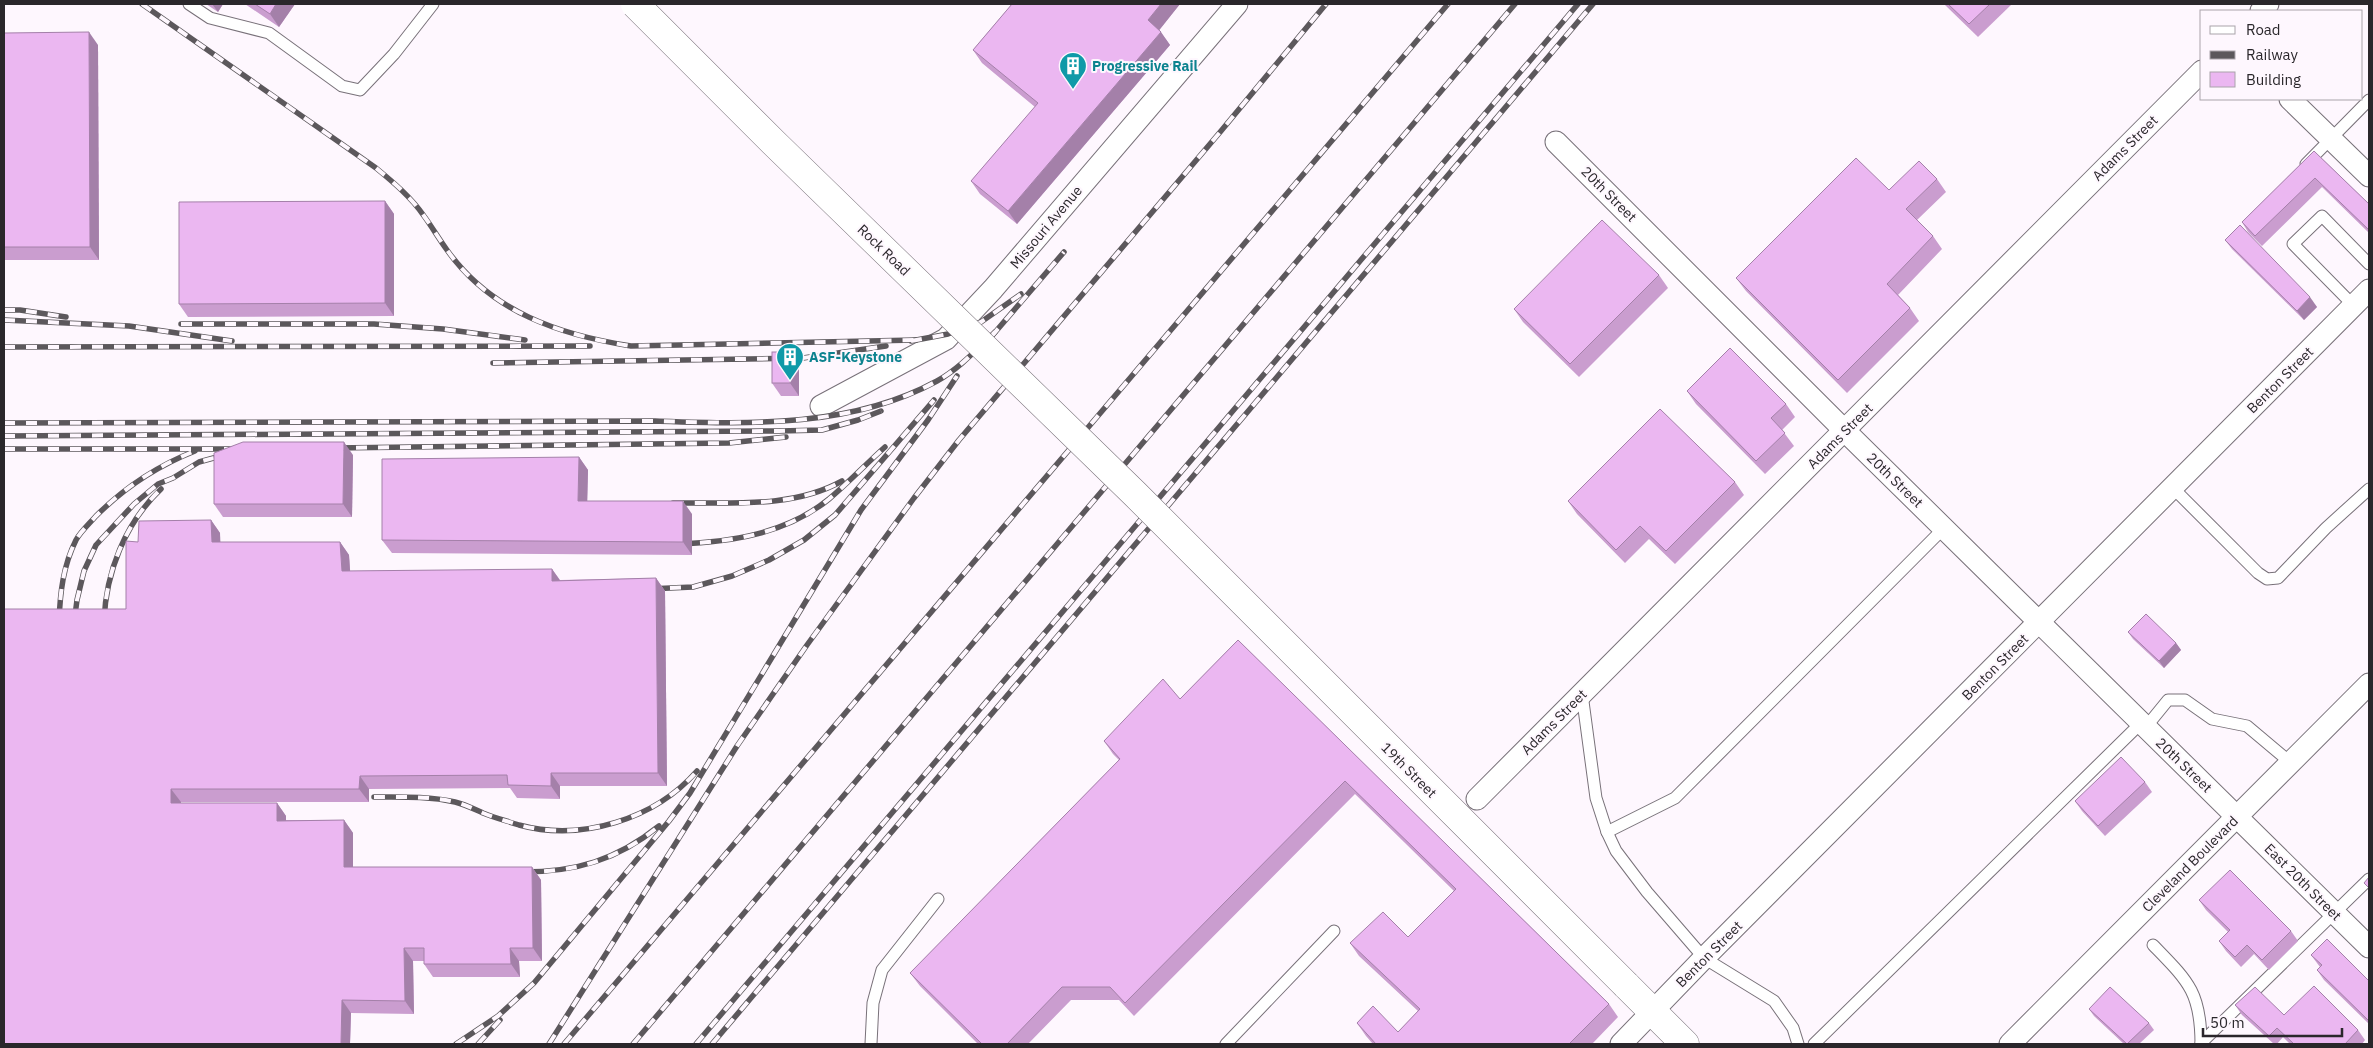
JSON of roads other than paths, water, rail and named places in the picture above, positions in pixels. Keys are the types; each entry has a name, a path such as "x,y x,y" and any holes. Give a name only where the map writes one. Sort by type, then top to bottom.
{"main road":[{"name":"Rock Road","path":"635,4 773,142 1135,494"},
{"name":"19th Street","path":"1135,494 1685,1044"}],"street":[{"name":"Missouri Avenue","path":"821,406 946,339 993,289 1236,4"},
{"name":"Adams Street","path":"1477,799 2200,73"},
{"path":"2291,100 2369,176"},
{"name":"20th Street","path":"1556,142 1845,431 2237,817"},
{"name":"Benton Street","path":"1621,1044 1704,958 2369,290"},
{"name":"Cleveland Boulevard","path":"2010,1044 2369,684"},
{"name":"East 20th Street","path":"2237,817 2369,947"}],"lane":[{"path":"189,4 210,18 268,33 342,86 360,90 394,54 433,4"},
{"path":"2297,172 2369,100"},
{"path":"2354,306 2293,244 2322,216 2369,264"},
{"path":"2173,488 2267,580 2278,578 2326,528 2369,489"},
{"path":"1607,832 1676,798 1944,528"},
{"path":"1582,694 1596,798 1607,832 1627,868 1704,958 1774,1001 1793,1028 1798,1044"},
{"path":"1814,1044 2168,700 2185,700 2212,720 2247,726 2291,763"},
{"path":"2201,1044 2369,879"},
{"path":"871,1044 873,1003 882,970 938,899"},
{"path":"1226,1044 1334,931"},
{"path":"2153,945 2178,970 2196,998 2201,1044"}],"railway":[{"path":"142,4 376,168 413,202 447,250 484,290 506,305 529,317 578,335 631,346 916,340"},
{"path":"549,1044 737,746 807,645 914,498 959,440 1326,4"},
{"path":"564,1044 1448,4"},
{"path":"633,1044 1515,4"},
{"path":"696,1044 1578,4"},
{"path":"712,1044 1593,4"},
{"path":"991,337 1064,252"},
{"path":"911,341 948,334 981,322 1021,294"},
{"path":"4,310 20,310 66,317"},
{"path":"4,320 129,326 232,341"},
{"path":"181,324 374,324 443,329 525,340"},
{"path":"4,423 655,421 727,423 799,420 870,408 904,396 945,376 968,358 995,332"},
{"path":"4,347 590,346"},
{"path":"493,363 803,358 886,346"},
{"path":"456,1044 498,1016 534,983 669,821 690,793 861,510 928,420 957,376"},
{"path":"648,589 693,587 732,576 769,560 804,540 835,515 934,400"},
{"path":"4,436 822,430 858,420 881,411"},
{"path":"334,448 729,443 786,437"},
{"path":"678,544 738,538 757,534 795,521 829,499 885,447"},
{"path":"4,449 239,449"},
{"path":"59,622 61,590 65,570 80,533 107,505 142,478 168,463 195,451"},
{"path":"74,623 84,571 96,545 134,504 158,484 173,478 199,462 228,454"},
{"path":"673,503 738,503 781,500 823,490 842,481"},
{"path":"104,621 109,584 120,549 137,517 161,489"},
{"path":"374,797 415,797 445,800 462,804 519,825 543,830 592,828 639,814 680,788 697,771"},
{"path":"522,872 560,870 595,862 627,848 659,826"},
{"path":"478,1044 500,1020"}],"place":[{"name":"Progressive Rail","path":"1073,90"},
{"name":"ASF-Keystone","path":"790,381"}]}
